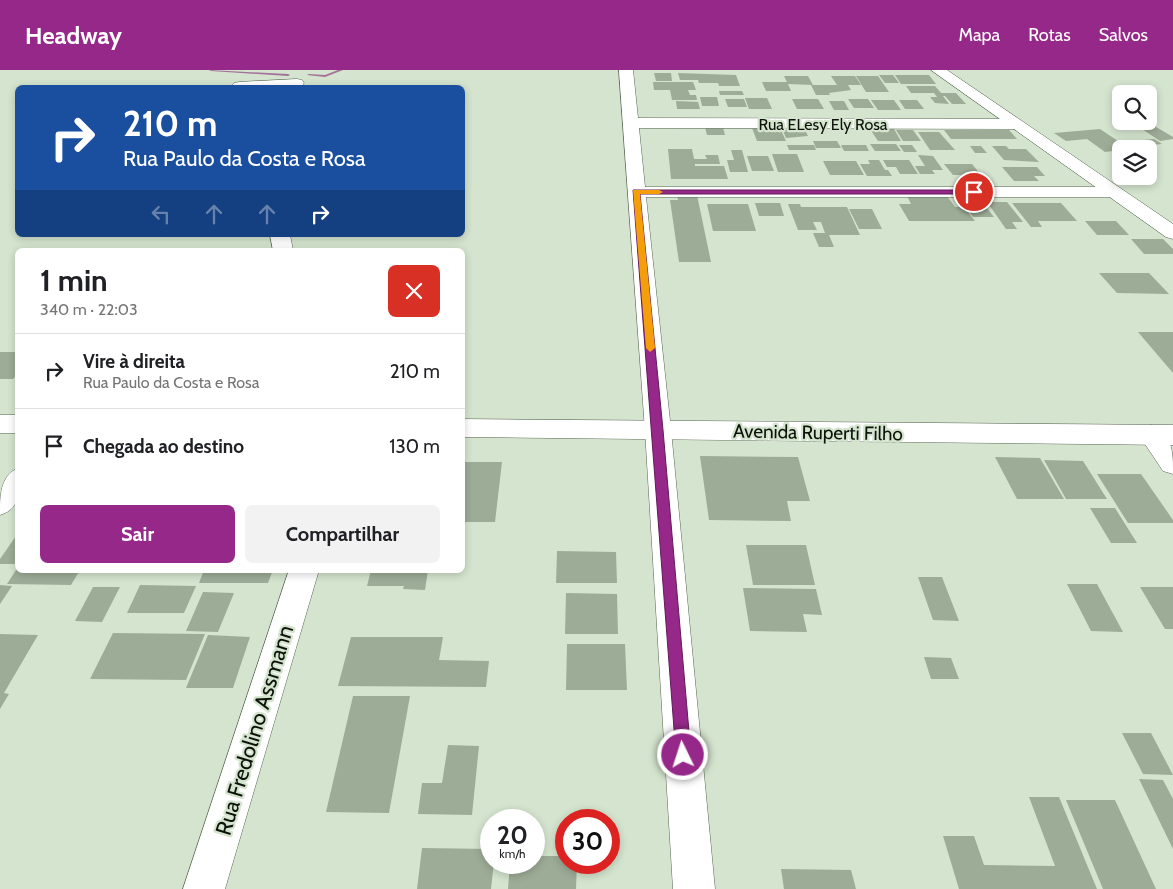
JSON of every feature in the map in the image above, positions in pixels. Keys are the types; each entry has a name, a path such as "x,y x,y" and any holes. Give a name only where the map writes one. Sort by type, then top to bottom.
{"street":[{"path":"626,70 658,430 694,889"},
{"path":"938,70 1173,233"},
{"path":"249,85 298,80"},
{"name":"Rua ELesy Ely Rosa","path":"630,123 1016,124"},
{"path":"636,192 1113,192"},
{"path":"0,424 15,424"},
{"name":"Avenida Ruperti Filho","path":"465,428 1162,435"},
{"path":"1162,435 1173,464"},
{"path":"0,504 15,483"},
{"name":"Rua Fredolino Assmann","path":"204,889 303,573"}],"building":[{"path":"654,73 671,73 672,81 656,81"},
{"path":"678,73 736,75 740,86 719,86 718,83 680,80"},
{"path":"879,75 893,75 899,83 885,83"},
{"path":"895,75 929,75 936,84 901,84"},
{"path":"784,76 808,76 813,85 788,84 791,91 766,91 762,82 787,82"},
{"path":"831,76 855,76 861,85 848,85 851,90 829,93 830,95 816,95 811,85 837,85"},
{"path":"856,76 878,76 889,92 866,92"},
{"path":"653,82 693,82 696,90 688,90 690,95 696,95 697,100 672,100 670,90 654,90"},
{"path":"906,86 935,86 941,93 956,93 966,104 952,104 945,96 943,96 949,104 935,103 930,97 937,97 934,93 911,93"},
{"path":"719,91 742,91 744,95 720,95"},
{"path":"700,97 717,97 719,106 702,106"},
{"path":"745,98 767,98 772,109 749,109"},
{"path":"725,99 744,99 747,107 728,107"},
{"path":"792,99 818,99 824,109 797,109"},
{"path":"848,99 868,99 874,108 854,108"},
{"path":"871,100 894,100 901,110 878,110"},
{"path":"899,100 917,100 924,109 905,109"},
{"path":"676,101 698,102 700,109 677,109"},
{"path":"829,101 844,101 849,110 834,110"},
{"path":"705,127 723,127 725,135 707,135"},
{"path":"752,128 780,128 786,141 757,141"},
{"path":"782,128 804,128 808,136 786,138"},
{"path":"1157,128 1173,137 1173,139 1160,141 1144,130 1157,130"},
{"path":"870,129 894,129 901,141 878,141"},
{"path":"1100,129 1116,140 1112,140 1112,151 1105,152 1087,139 1066,141 1054,133"},
{"path":"896,130 913,130 921,141 903,141"},
{"path":"944,130 1009,130 1017,139 951,139"},
{"path":"918,132 939,132 955,150 930,150"},
{"path":"813,141 837,141 841,148 816,148"},
{"path":"870,144 896,144 901,151 875,151"},
{"path":"787,145 814,145 816,150 789,150"},
{"path":"841,145 866,145 869,151 844,151"},
{"path":"899,145 912,145 917,152 904,152"},
{"path":"970,146 981,146 987,153 975,153"},
{"path":"992,146 1026,149 1039,162 1004,160"},
{"path":"668,149 692,149 694,159 707,159 705,155 718,155 720,164 695,164 695,166 724,166 728,179 671,179"},
{"path":"731,150 742,150 748,172 730,172 727,160 734,160"},
{"path":"772,154 797,154 804,172 778,172"},
{"path":"918,155 933,156 943,170 932,170 935,174 920,174 915,166 925,166"},
{"path":"747,156 768,156 774,171 752,171"},
{"path":"868,160 879,160 885,170 888,170 892,176 867,176 860,164 870,164"},
{"path":"883,160 909,160 918,174 900,174 896,167 887,167"},
{"path":"823,161 856,161 864,175 830,175"},
{"path":"944,164 972,164 981,175 953,175"},
{"path":"1002,167 1037,167 1045,176 1034,176 1039,181 1014,181"},
{"path":"677,195 697,195 711,262 679,262 670,200 678,200"},
{"path":"907,196 947,196 955,207 964,207 975,221 909,221 899,204 911,204"},
{"path":"987,202 1007,202 1023,222 1012,222 1017,229 1006,229"},
{"path":"755,203 780,203 784,216 759,216"},
{"path":"963,203 983,203 994,217 973,217"},
{"path":"1012,203 1061,203 1077,221 1038,221 1042,227 1031,227"},
{"path":"707,204 748,204 756,231 713,231"},
{"path":"788,204 800,204 801,207 847,207 860,235 829,235 834,247 819,247 813,233 825,233 821,222 813,222 817,230 798,230"},
{"path":"849,209 872,209 882,229 859,229"},
{"path":"1085,221 1116,221 1129,235 1097,235"},
{"path":"1131,239 1163,239 1173,249 1173,254 1144,254"},
{"path":"1099,273 1149,273 1169,294 1117,293"},
{"path":"1138,332 1173,332 1173,373"},
{"path":"0,352 15,352 15,377 13,379 0,379"},
{"path":"700,456 798,457 810,501 787,501 791,521 709,520"},
{"path":"995,457 1040,458 1064,499 1017,499"},
{"path":"1044,460 1083,461 1107,499 1066,499"},
{"path":"465,462 502,462 495,522 465,522"},
{"path":"1097,474 1141,474 1173,520 1173,523 1128,523"},
{"path":"1090,508 1115,508 1137,543 1111,543"},
{"path":"15,537 15,564 0,564 0,559"},
{"path":"746,545 806,545 815,585 753,585"},
{"path":"557,551 616,552 617,583 556,583"},
{"path":"15,572 78,573 71,585 7,584"},
{"path":"203,573 272,573 268,583 199,583"},
{"path":"370,573 428,573 425,590 403,589 404,586 367,586"},
{"path":"918,577 942,577 959,621 933,620"},
{"path":"1067,584 1097,584 1123,632 1091,631"},
{"path":"0,585 12,586 0,604"},
{"path":"140,585 196,586 184,613 127,613"},
{"path":"93,587 120,587 102,622 75,621"},
{"path":"1140,587 1173,587 1173,629 1165,629"},
{"path":"743,588 816,589 822,615 803,614 807,632 750,631"},
{"path":"203,592 234,593 218,632 186,631"},
{"path":"566,593 617,594 618,634 565,634"},
{"path":"113,633 205,634 186,680 90,679"},
{"path":"0,634 38,635 4,693 9,694 0,709"},
{"path":"208,635 250,637 233,688 186,688"},
{"path":"351,637 443,637 439,660 489,661 486,687 338,686"},
{"path":"567,644 625,644 627,690 566,690"},
{"path":"924,657 951,658 959,679 931,679"},
{"path":"353,696 410,696 389,813 326,812"},
{"path":"1122,733 1151,733 1173,775 1143,774"},
{"path":"448,745 479,746 472,815 418,814 422,783 442,783"},
{"path":"1139,779 1163,780 1173,799 1173,849"},
{"path":"1029,797 1059,797 1097,889 959,889 943,836 974,836 984,865 1055,866"},
{"path":"1066,800 1115,800 1156,889 1103,889"},
{"path":"422,848 480,849 480,874 493,874 491,889 417,889"},
{"path":"545,856 555,856 555,874 577,874 576,889 508,889 509,874 545,874"},
{"path":"781,869 851,870 856,889 784,889"}],"waterway":[{"path":"211,70 288,75"},
{"path":"309,75 325,76 341,70"}],"slow traffic":[{"path":"650,348 636,192 659,192"}],"route":[{"path":"683,755 658,430 636,192 974,192"}]}
